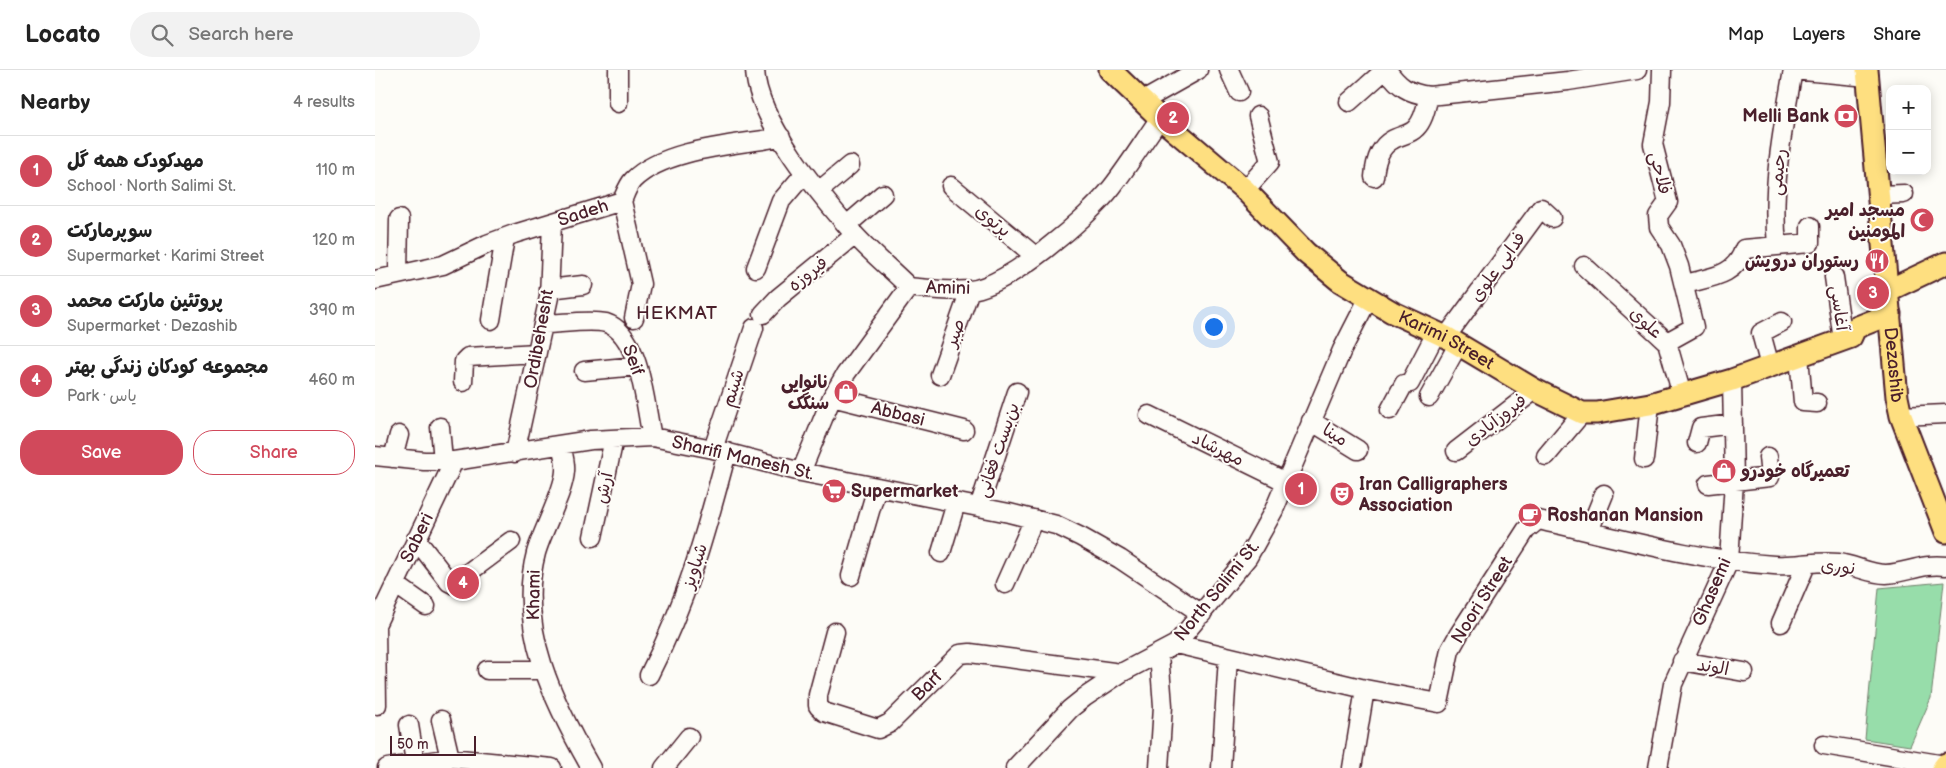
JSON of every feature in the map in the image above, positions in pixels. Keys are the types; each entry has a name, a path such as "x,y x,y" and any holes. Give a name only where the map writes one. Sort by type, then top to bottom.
{"main road":[{"name":"Karimi Street","path":"1109,70 1160,118 1245,190 1306,252 1340,281 1447,338 1535,390 1583,413 1597,413 1650,404 1682,395 1732,380 1847,338 1855,328 1891,322"},
{"name":"Dezashib","path":"1867,73 1897,397 1901,416 1946,532"},
{"path":"1887,290 1946,263"}],"street":[{"path":"618,70 618,103"},
{"path":"755,70 765,108 804,174 851,230 909,287"},
{"path":"1143,101 1199,70"},
{"path":"1229,70 1239,92"},
{"path":"1349,102 1386,70 1398,86 1409,93 1429,96 1568,81 1637,70"},
{"name":"فلاحی","path":"1663,70 1661,102 1653,144 1668,202 1658,216 1659,228 1671,245 1685,284 1693,327 1667,342"},
{"path":"1793,70 1867,73"},
{"name":"رحیمی","path":"1777,245 1774,201 1780,144 1793,70"},
{"path":"1374,177 1375,165 1381,151 1391,140 1415,130 1423,119 1429,96"},
{"path":"1245,190 1270,162 1258,116"},
{"name":"Amini","path":"801,472 832,397 858,356 909,287 970,290 989,286 1011,276 1088,212 1112,188 1160,118"},
{"name":"Sadeh","path":"375,280 443,265 505,238 622,201 632,182 645,171 667,160 703,150 781,137"},
{"path":"819,191 850,165"},
{"path":"756,268 781,201 804,174"},
{"name":"پرتوی","path":"951,186 1035,256"},
{"name":"فیروزه","path":"758,321 778,298 851,230 883,194"},
{"path":"1879,195 1904,194"},
{"path":"622,201 641,284 634,318"},
{"name":"فدایی علوی","path":"1447,338 1541,208 1552,218"},
{"path":"398,274 399,219"},
{"name":"Ordibehesht","path":"515,453 544,324 549,289 552,223"},
{"path":"1685,284 1731,271 1740,261 1743,249 1810,243 1810,226"},
{"path":"491,320 505,238"},
{"name":"علوی","path":"1585,266 1667,342 1682,395"},
{"name":"آغاسی","path":"1834,277 1847,338"},
{"path":"549,289 583,285"},
{"name":"صبر","path":"940,375 970,290"},
{"name":"North Salimi St.","path":"1015,768 1069,709 1121,673 1176,644 1248,557 1274,510 1342,350 1369,298"},
{"name":"شبنم","path":"720,450 758,321"},
{"path":"1770,366 1761,334 1782,322"},
{"name":"Seif","path":"544,324 608,324 623,334 631,347 637,366 651,437"},
{"path":"1429,397 1447,338"},
{"path":"1390,410 1403,384 1410,383 1447,338"},
{"path":"463,382 464,361 468,357 537,353"},
{"path":"1799,356 1803,402 1817,403"},
{"path":"584,371 637,366"},
{"name":"Ghasemi","path":"1658,768 1673,684 1729,561 1734,481 1732,380"},
{"name":"فیروزآبادی","path":"1456,451 1535,390"},
{"name":"بن‌بست فغانی","path":"979,507 1017,392"},
{"name":"Abbasi","path":"832,397 964,430"},
{"path":"1644,459 1650,404"},
{"path":"1546,456 1583,413"},
{"path":"1901,416 1946,414"},
{"name":"مهرشاد","path":"1149,416 1286,482"},
{"name":"مینا","path":"1311,421 1358,450"},
{"path":"1697,443 1701,428 1733,424"},
{"path":"440,427 449,461"},
{"path":"380,459 399,435"},
{"name":"Sharifi Manesh St.","path":"380,459 449,461 515,453 591,440 651,437 720,450 801,472 979,507 1056,525 1081,536 1120,559 1202,614"},
{"name":"آرش","path":"593,537 614,439"},
{"name":"Khami","path":"561,445 565,472 536,553 530,583 530,614 544,670 571,733 591,768"},
{"name":"شباویز","path":"649,676 669,638 691,580 720,450"},
{"path":"1708,484 1770,477 1768,457"},
{"name":"Saberi","path":"377,704 376,626 449,461"},
{"path":"851,576 877,487"},
{"path":"1589,531 1604,494"},
{"path":"941,553 956,503"},
{"path":"1005,584 1034,519"},
{"name":"Noori Street","path":"1176,644 1445,706 1450,650 1526,530 1538,520 1678,552 1729,561"},
{"path":"416,539 449,582 453,584 511,541"},
{"name":"نوری","path":"1729,561 1775,566 1837,563 1888,574 1917,566 1946,566"},
{"path":"1781,623 1805,565"},
{"path":"395,584 426,606"},
{"name":"Barf","path":"835,632 818,695 818,706 824,712 878,729 890,723 960,654 970,653 1121,673"},
{"path":"1159,654 1163,706 1159,768"},
{"path":"1221,768 1228,657"},
{"name":"الوند","path":"1682,661 1744,672"},
{"path":"487,670 544,670"},
{"path":"1352,768 1365,689"},
{"path":"441,720 450,758"},
{"path":"409,726 403,767 450,758 494,766 552,768"},
{"path":"664,768 689,737"},
{"path":"1823,745 1945,765"}],"green space":[{"path":"1944,582 1931,698 1910,746 1865,739 1879,588"}],"place":[{"name":"Melli Bank","path":"1846,116"},
{"name":"سوپرمارکت","path":"1173,118"},
{"name":"مسجد امیر المومنین","path":"1922,220"},
{"name":"رستوران درویش","path":"1877,261"},
{"name":"پروتئین مارکت محمد","path":"1873,293"},
{"name":"نانوایی سنگک","path":"846,392"},
{"name":"تعمیرگاه خودرو","path":"1724,471"},
{"name":"مهدکودک همه گل","path":"1301,489"},
{"name":"Supermarket","path":"834,491"},
{"name":"Iran Calligraphers Association","path":"1342,494"},
{"name":"Roshanan Mansion","path":"1530,515"},
{"name":"مجموعه کودکان زندگی بهتر","path":"463,583"}],"district":[{"name":"HEKMAT","path":"677,313"}]}
